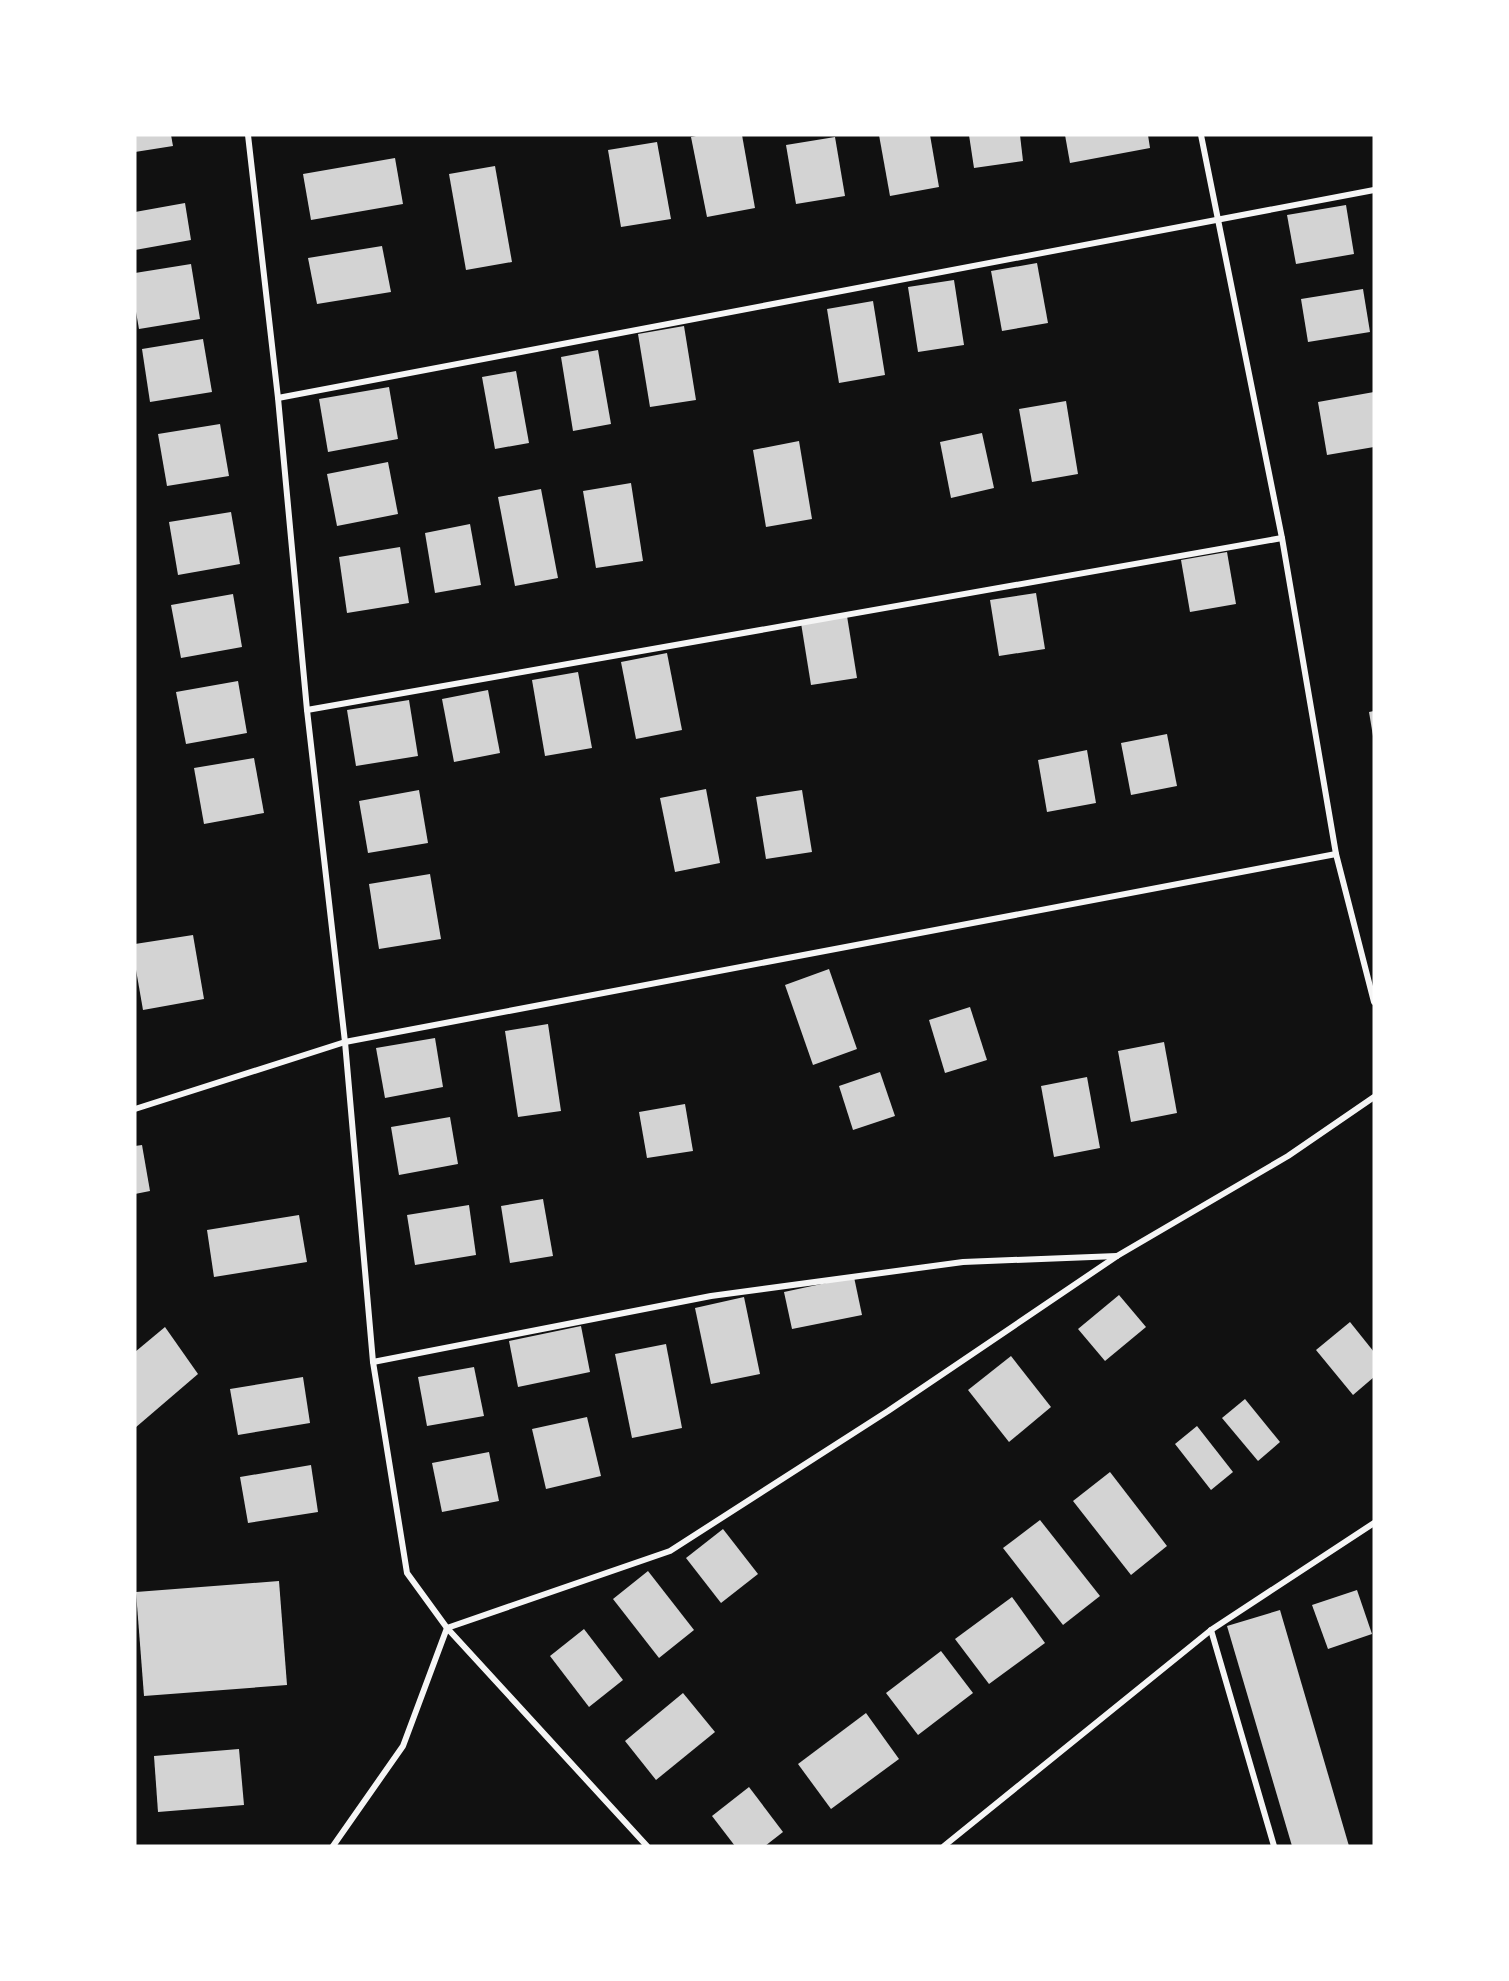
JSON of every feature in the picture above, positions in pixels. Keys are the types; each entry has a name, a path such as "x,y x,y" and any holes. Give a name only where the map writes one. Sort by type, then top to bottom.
{"street":[{"path":"248,135 278,398 307,710 345,1042 373,1362 407,1573 447,1628 646,1846"},
{"path":"1201,135 1282,537 1336,854 1374,1002"},
{"path":"278,398 1374,190"},
{"path":"307,710 1282,537"},
{"path":"135,1109 345,1042 1336,854"},
{"path":"447,1628 670,1551 888,1411 1117,1256 1288,1156 1374,1097"},
{"path":"373,1362 711,1296 963,1262 1117,1256"},
{"path":"944,1846 1211,1630 1374,1523"},
{"path":"333,1846 403,1746 447,1628"},
{"path":"1211,1630 1274,1846"}],"building":[{"path":"135,135 171,135 173,146 135,152"},
{"path":"742,135 755,208 707,217 691,137"},
{"path":"879,135 930,135 939,187 890,196"},
{"path":"969,135 1020,135 1023,161 974,168"},
{"path":"1065,135 1148,135 1150,148 1070,163"},
{"path":"835,137 845,196 796,204 786,145"},
{"path":"657,142 671,219 621,227 608,150"},
{"path":"395,158 403,204 311,220 303,174"},
{"path":"495,166 512,262 466,270 449,174"},
{"path":"185,203 191,240 135,250 135,212"},
{"path":"1346,205 1354,254 1296,264 1287,215"},
{"path":"382,246 391,292 317,304 308,258"},
{"path":"1037,263 1048,323 1002,331 991,271"},
{"path":"191,264 200,319 139,329 135,306 135,273"},
{"path":"954,280 964,345 918,352 908,287"},
{"path":"1363,289 1370,332 1308,342 1301,299"},
{"path":"873,301 885,375 839,383 827,309"},
{"path":"684,326 696,400 650,407 638,334"},
{"path":"203,339 212,392 150,402 142,349"},
{"path":"598,350 611,424 573,431 561,357"},
{"path":"516,371 529,443 495,449 482,377"},
{"path":"389,387 398,439 328,452 319,399"},
{"path":"1374,392 1374,447 1327,455 1318,402"},
{"path":"1066,401 1078,474 1032,482 1019,409"},
{"path":"220,424 229,476 167,486 158,434"},
{"path":"982,433 994,488 951,498 940,442"},
{"path":"799,441 812,519 766,527 753,450"},
{"path":"388,462 398,514 337,526 327,474"},
{"path":"631,483 643,561 596,568 583,491"},
{"path":"541,489 558,578 515,586 498,497"},
{"path":"231,512 240,564 178,575 169,522"},
{"path":"470,524 481,585 435,593 425,533"},
{"path":"400,547 409,603 347,613 339,557"},
{"path":"1227,552 1236,604 1190,612 1181,560"},
{"path":"1036,593 1045,649 999,656 990,600"},
{"path":"233,594 242,647 181,658 171,605"},
{"path":"847,616 857,678 811,685 801,623"},
{"path":"667,653 682,730 636,739 621,662"},
{"path":"578,672 592,748 545,756 532,680"},
{"path":"238,681 247,733 186,744 176,692"},
{"path":"488,690 500,753 454,762 442,699"},
{"path":"409,700 418,756 356,766 347,710"},
{"path":"1374,711 1374,736 1373,736 1369,712"},
{"path":"1167,734 1177,786 1131,795 1121,743"},
{"path":"1087,750 1096,803 1047,812 1038,760"},
{"path":"254,758 264,813 204,824 194,768"},
{"path":"706,789 720,863 675,872 660,798"},
{"path":"419,790 428,843 368,853 359,801"},
{"path":"802,790 812,852 766,859 756,797"},
{"path":"430,874 441,939 379,949 369,884"},
{"path":"193,935 204,999 143,1010 135,964 135,944"},
{"path":"829,969 857,1049 813,1065 785,985"},
{"path":"970,1007 987,1060 945,1073 929,1020"},
{"path":"548,1024 561,1111 518,1117 505,1031"},
{"path":"435,1038 443,1087 385,1098 376,1048"},
{"path":"1164,1042 1177,1113 1131,1122 1118,1051"},
{"path":"880,1072 895,1116 853,1130 839,1086"},
{"path":"1087,1077 1100,1148 1054,1157 1041,1086"},
{"path":"685,1104 693,1151 647,1158 639,1112"},
{"path":"450,1117 458,1164 399,1175 391,1127"},
{"path":"142,1145 150,1191 135,1194 135,1146"},
{"path":"543,1199 553,1256 510,1263 501,1206"},
{"path":"469,1205 476,1255 415,1265 407,1215"},
{"path":"299,1215 307,1262 214,1277 207,1230"},
{"path":"854,1277 862,1315 792,1329 784,1292"},
{"path":"1119,1295 1146,1327 1105,1361 1078,1329"},
{"path":"744,1297 760,1374 711,1384 695,1308"},
{"path":"1350,1322 1374,1352 1374,1377 1353,1395 1316,1350"},
{"path":"581,1326 590,1372 518,1387 509,1341"},
{"path":"165,1327 198,1374 135,1428 135,1352"},
{"path":"666,1344 682,1428 632,1438 615,1354"},
{"path":"1011,1356 1051,1407 1009,1442 968,1390"},
{"path":"474,1367 484,1416 427,1426 418,1377"},
{"path":"303,1377 310,1423 238,1435 230,1389"},
{"path":"1245,1399 1280,1442 1258,1461 1222,1418"},
{"path":"587,1417 601,1476 546,1489 532,1429"},
{"path":"1197,1426 1233,1472 1211,1490 1175,1444"},
{"path":"489,1452 499,1501 442,1512 432,1463"},
{"path":"311,1465 318,1512 248,1523 240,1477"},
{"path":"1110,1472 1167,1546 1131,1575 1073,1501"},
{"path":"1040,1520 1100,1596 1063,1625 1003,1548"},
{"path":"723,1529 758,1574 721,1603 686,1558"},
{"path":"648,1571 694,1630 659,1658 613,1599"},
{"path":"279,1581 287,1685 144,1696 136,1592"},
{"path":"1357,1590 1372,1634 1328,1649 1312,1605"},
{"path":"1012,1597 1045,1643 989,1684 955,1639"},
{"path":"1280,1610 1349,1846 1292,1846 1227,1626"},
{"path":"584,1629 623,1680 589,1707 550,1656"},
{"path":"941,1651 973,1693 918,1735 886,1693"},
{"path":"683,1693 715,1732 656,1780 625,1741"},
{"path":"866,1713 899,1759 831,1809 798,1764"},
{"path":"239,1749 244,1805 158,1812 154,1756"},
{"path":"749,1787 783,1832 765,1846 735,1846 712,1816"}]}
